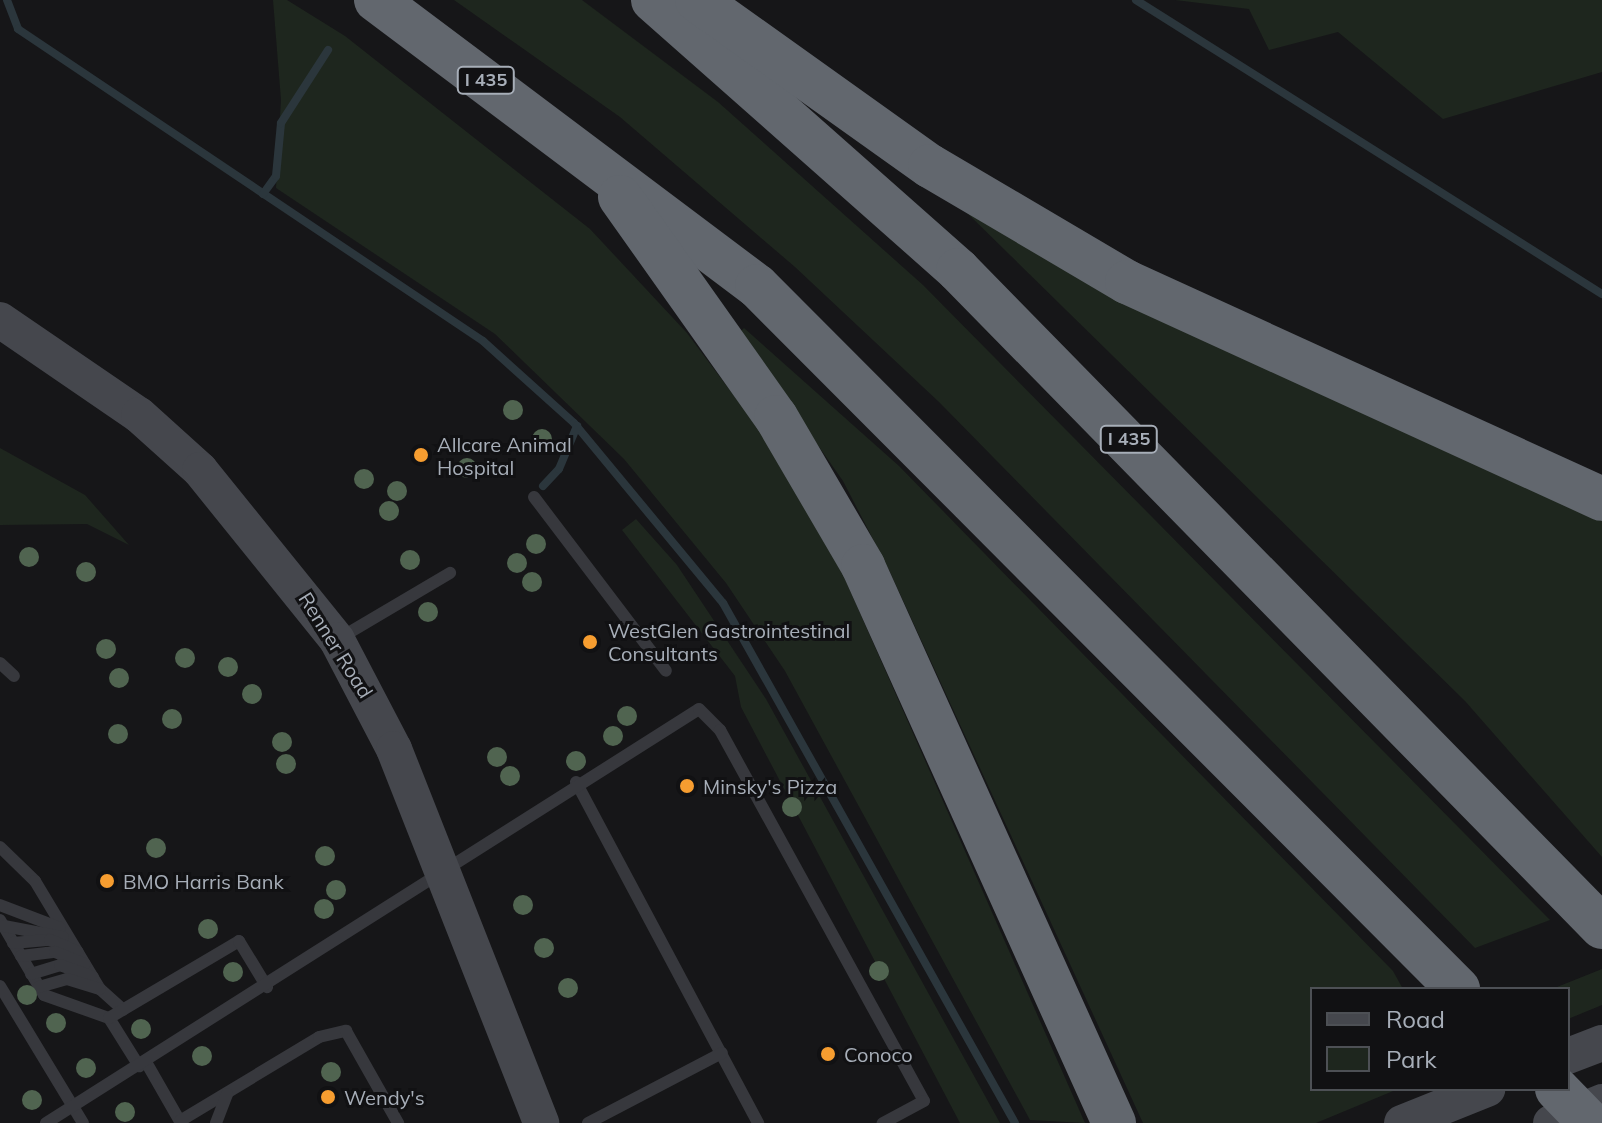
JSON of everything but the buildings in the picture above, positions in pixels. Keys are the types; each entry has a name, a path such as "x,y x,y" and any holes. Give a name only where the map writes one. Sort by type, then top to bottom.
{"highway":[{"name":"I 435","path":"376,0 596,161 757,286 1446,977"},
{"name":"I 435","path":"653,0 958,270 1591,915"},
{"path":"697,0 930,166 1127,282 1602,499"},
{"path":"596,161 776,417 863,566 1114,1123"},
{"path":"1559,1091 1590,1123"}],"main road":[{"name":"Renner Road","path":"0,320 139,415 200,470 337,640 394,749 541,1123"},
{"path":"1570,1055 1602,1043"},
{"path":"1402,1123 1482,1091"},
{"path":"1551,1123 1602,1102"}],"lane":[{"path":"534,497 666,671"},
{"path":"337,640 450,573"},
{"path":"0,663 14,676"},
{"path":"46,1123 267,987 576,782 699,709 720,730 924,1101 883,1123"},
{"path":"576,782 758,1123"},
{"path":"0,847 35,881 100,989 123,1010"},
{"path":"0,905 67,935"},
{"path":"2,923 67,935"},
{"path":"2,923 39,987 54,1003 109,1018 181,1122 319,1037 346,1031 398,1123"},
{"path":"13,943 50,940 78,952"},
{"path":"109,1018 239,941 267,987"},
{"path":"21,956 55,952 85,964"},
{"path":"31,974 60,965 93,977"},
{"path":"39,987 67,979 100,989"},
{"path":"0,986 83,1123"},
{"path":"588,1123 722,1053"},
{"path":"216,1123 229,1091"}],"green space":[{"path":"273,0 287,0 345,36 590,229 687,333 765,437 826,536 1085,1123 1030,1120 785,671 726,583 624,459 495,334 276,188 281,100"},
{"path":"454,0 582,0 718,102 923,285 1550,920 1475,948 939,402 795,267 620,117"},
{"path":"1175,0 1602,0 1602,72 1443,119 1338,32 1269,50 1249,9"},
{"path":"961,207 1602,517 1602,857 1465,701"},
{"path":"744,328 899,466 1393,971 1402,987 1310,987 1310,1091 1393,1091 1316,1123 1143,1123 889,570 843,481 739,333"},
{"path":"0,448 85,495 129,545 87,524 0,525"},
{"path":"636,519 677,565 766,699 1000,1123 960,1123 741,707 735,676 622,530"},
{"path":"1602,969 1602,1005 1570,1018 1570,987 1557,987"}],"waterway":[{"path":"7,0 18,29 483,341 574,423 723,603 1015,1123"},
{"path":"1136,0 1602,294"},
{"path":"263,194 276,176 281,123 328,50"},
{"path":"543,486 559,469 577,426"}],"place":[{"name":"Allcare Animal Hospital","path":"421,455"},
{"name":"WestGlen Gastrointestinal Consultants","path":"590,642"},
{"name":"Minsky's Pizza","path":"687,786"},
{"name":"BMO Harris Bank","path":"107,881"},
{"name":"Conoco","path":"828,1054"},
{"name":"Wendy's","path":"328,1097"}]}
